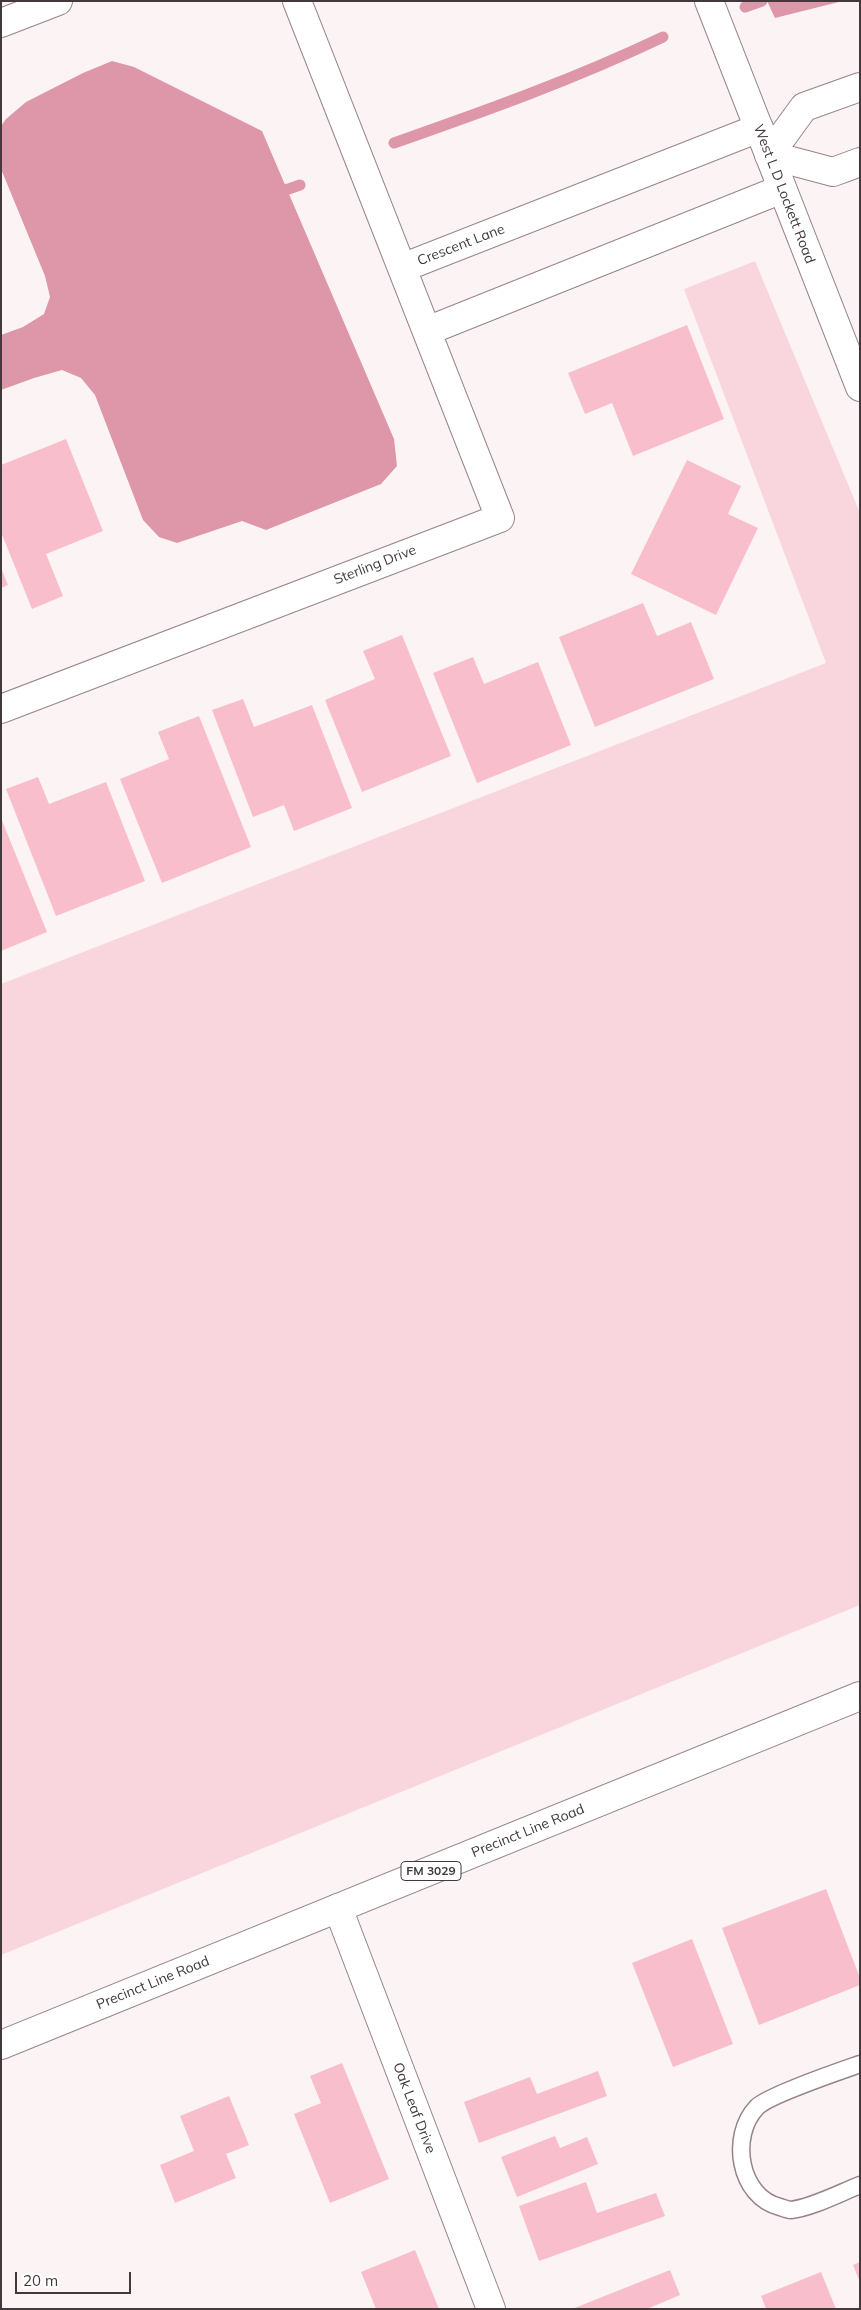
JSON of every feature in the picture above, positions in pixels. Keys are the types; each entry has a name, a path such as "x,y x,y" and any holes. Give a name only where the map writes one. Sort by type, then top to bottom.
{"street":[{"path":"1,23 58,1"},
{"name":"Crescent Lane","path":"297,1 402,268 759,128"},
{"name":"West L D Lockett Road","path":"709,1 860,387"},
{"path":"860,88 804,107 769,156 834,172 860,162"},
{"path":"427,331 782,190"},
{"name":"Sterling Drive","path":"1,709 500,518 402,268"},
{"name":"Precinct Line Road","path":"1,2045 860,1696"},
{"name":"Oak Leaf Drive","path":"338,1908 491,2309"}],"lane":[{"path":"860,2064 758,2106 745,2125 740,2145 743,2166 751,2188 769,2205 790,2210 860,2185"}],"shaded area":[{"path":"767,1 843,1 775,18"},
{"path":"112,61 134,67 262,131 394,439 397,466 381,484 266,530 242,521 177,543 159,537 143,520 95,395 81,378 62,370 1,390 1,335 23,327 44,314 50,297 45,276 1,169 1,126 6,119 26,102 83,73"},
{"path":"755,261 860,513 860,1605 1,1955 1,984 826,663 684,289"}],"building":[{"path":"687,325 724,419 633,456 612,403 585,414 568,373"},
{"path":"66,439 103,531 46,554 63,596 32,609 1,532 1,465"},
{"path":"687,460 741,486 728,514 758,528 716,615 631,574"},
{"path":"1,568 8,585 1,588"},
{"path":"643,603 657,636 691,622 714,679 595,727 559,637"},
{"path":"402,635 451,756 362,792 325,700 375,679 363,651"},
{"path":"473,657 484,684 538,662 571,745 477,783 433,673"},
{"path":"243,699 254,727 312,705 352,808 294,831 284,805 253,817 212,710"},
{"path":"199,716 251,847 162,883 120,779 169,759 158,732"},
{"path":"38,777 49,804 106,782 145,881 56,916 6,789"},
{"path":"1,818 47,932 1,951"},
{"path":"826,1889 860,1978 860,1985 759,2025 722,1928"},
{"path":"692,1939 733,2044 673,2067 632,1963"},
{"path":"342,2063 389,2179 330,2203 294,2114 321,2103 310,2076"},
{"path":"598,2071 607,2096 479,2143 464,2102 530,2077 537,2094"},
{"path":"229,2096 249,2145 226,2154 236,2178 175,2203 160,2165 194,2151 180,2116"},
{"path":"555,2136 560,2148 587,2137 598,2164 517,2197 501,2157"},
{"path":"586,2182 597,2213 656,2193 665,2216 539,2261 519,2206"},
{"path":"415,2250 439,2309 376,2309 361,2272"},
{"path":"860,2262 860,2282 853,2265"},
{"path":"670,2270 680,2295 647,2309 572,2309"},
{"path":"821,2272 836,2309 766,2309 761,2296"}],"waterway":[{"path":"745,7 762,1"},
{"path":"394,143 563,81 663,37"},
{"path":"274,194 300,185"}]}
